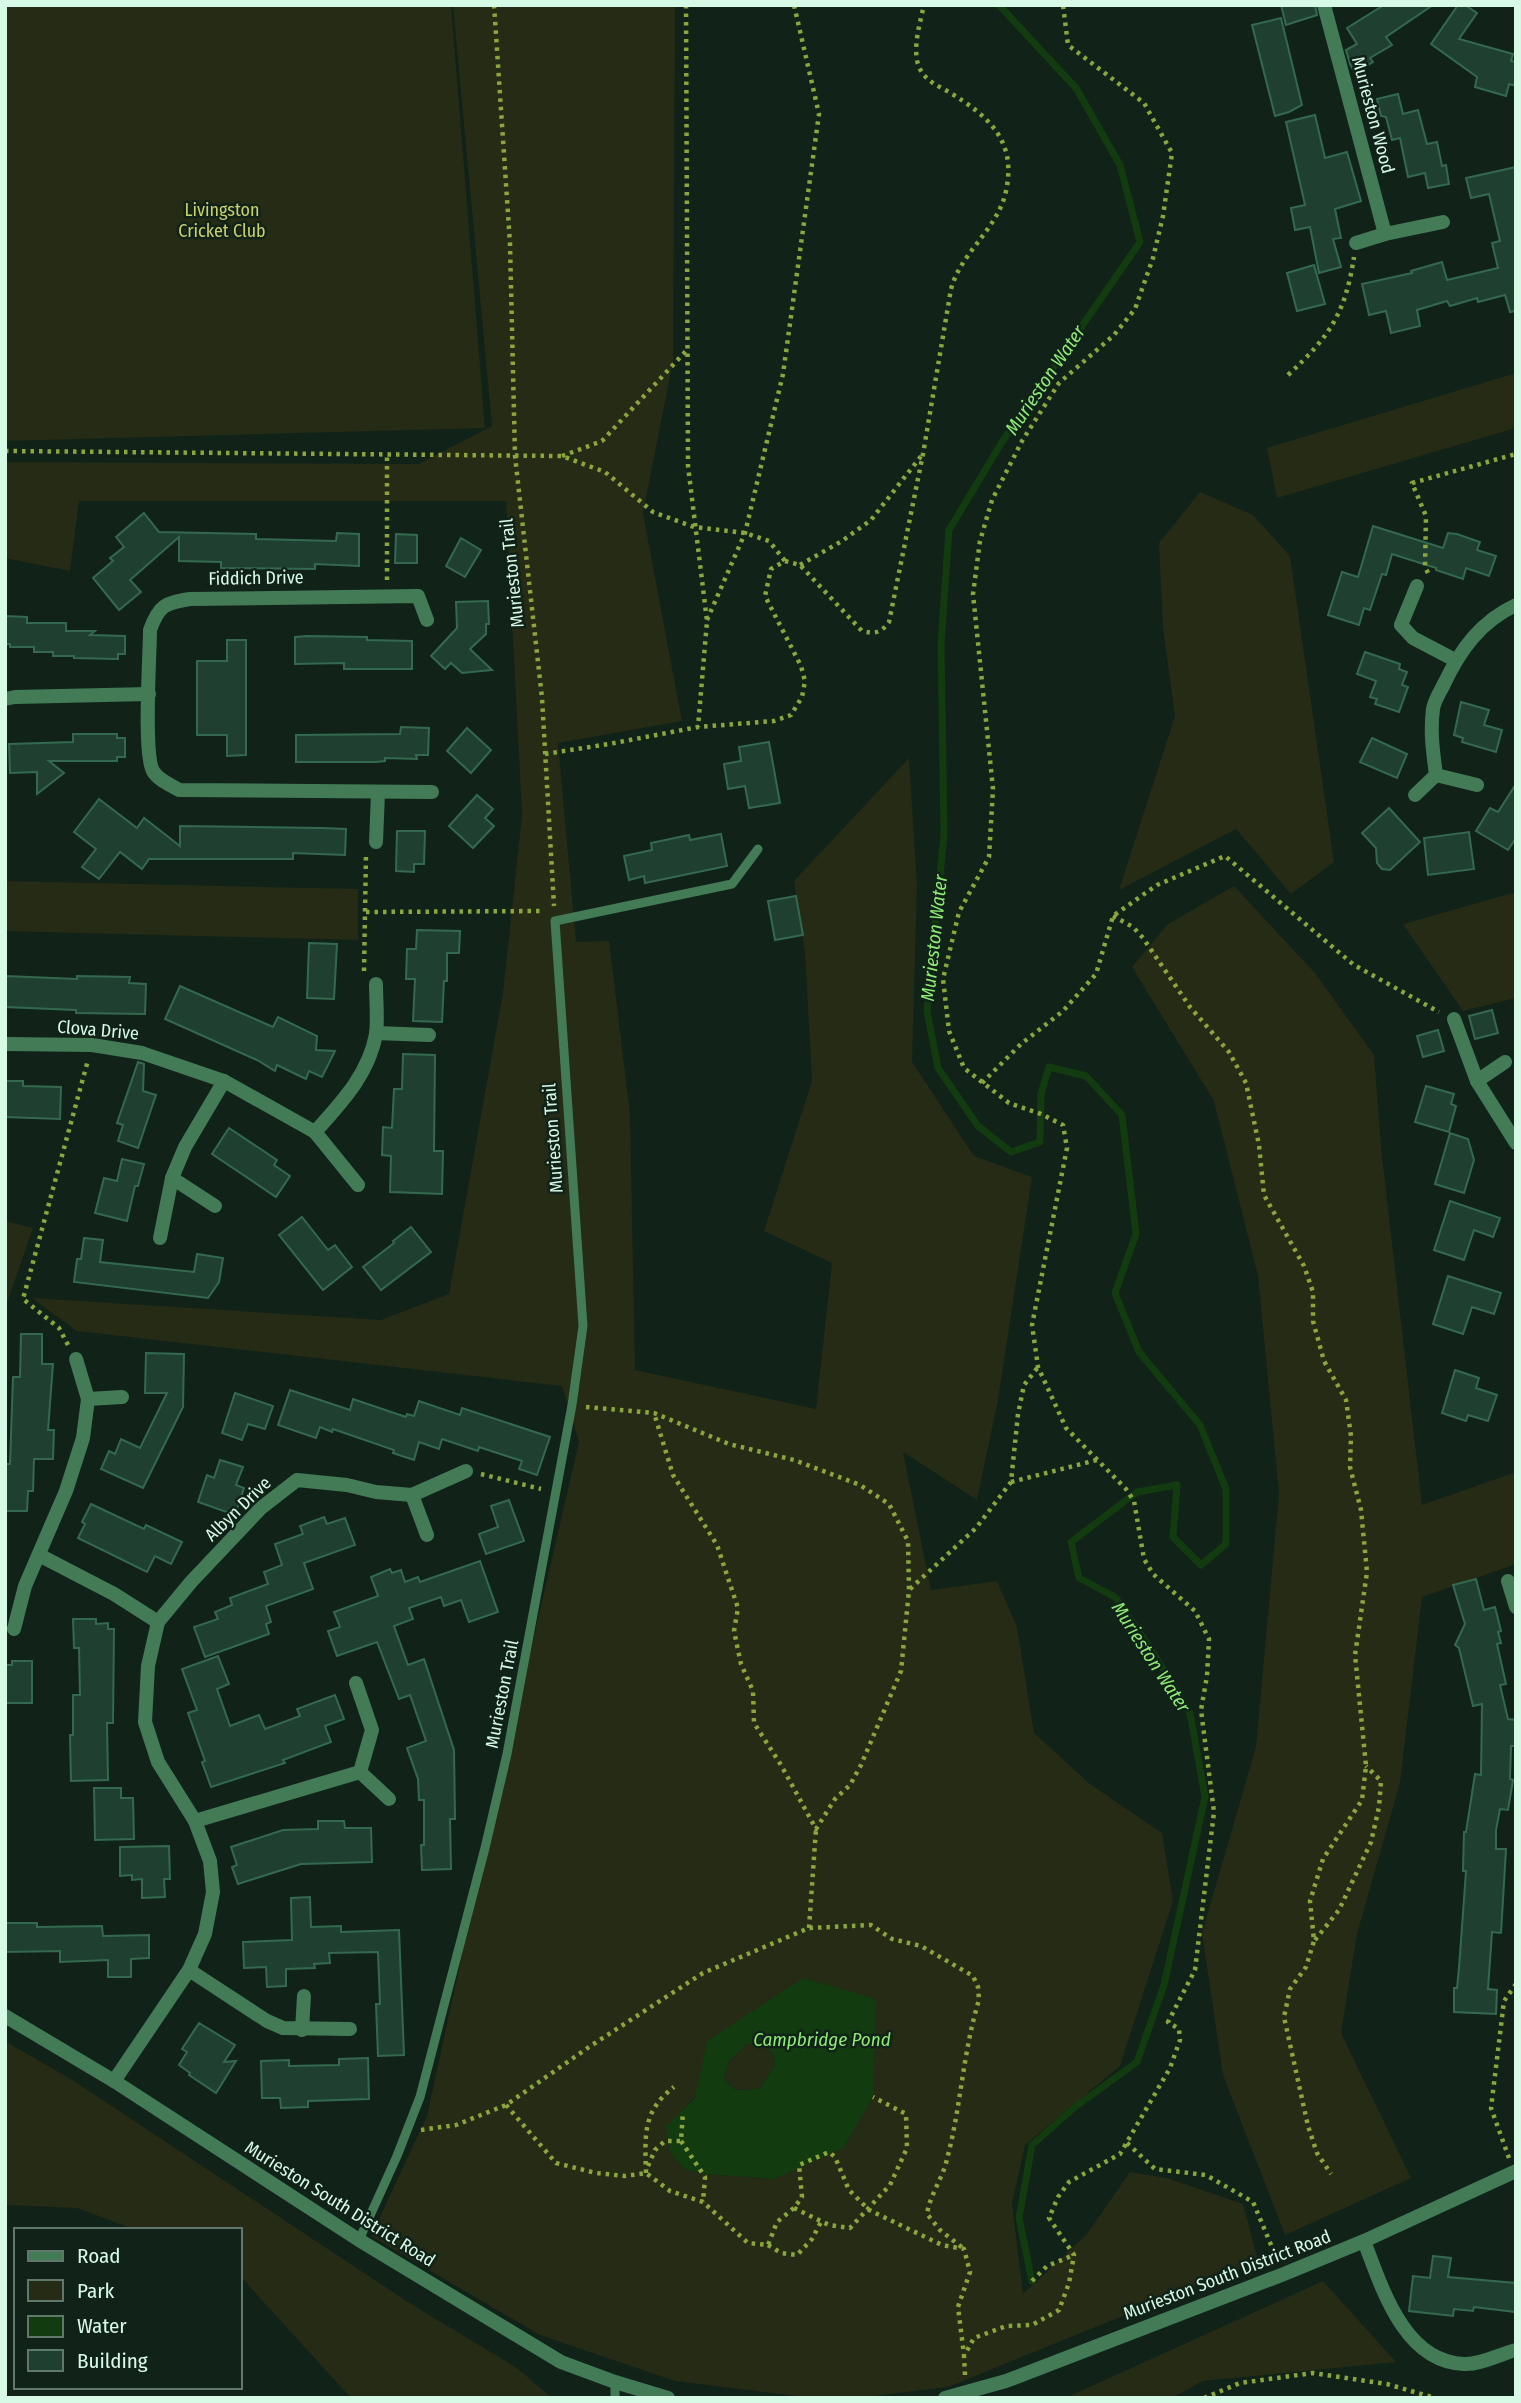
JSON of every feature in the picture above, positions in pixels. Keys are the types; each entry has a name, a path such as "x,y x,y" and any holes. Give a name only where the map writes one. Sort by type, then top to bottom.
{"street":[{"name":"Murieston Wood","path":"1324,5 1385,234"},
{"path":"1356,243 1443,222"},
{"path":"1417,586 1401,625 1413,638 1455,660"},
{"name":"Fiddich Drive","path":"427,620 418,596 190,599 168,602 156,612 150,630 148,747 153,771 164,782 179,790 432,792"},
{"path":"1436,775 1430,738 1433,706 1455,660 1474,635 1503,611 1516,605"},
{"path":"5,699 149,694"},
{"path":"1436,775 1477,785"},
{"path":"1415,795 1436,775"},
{"path":"376,842 378,793"},
{"path":"315,1132 364,1072 376,1034 376,984"},
{"path":"1454,1019 1477,1081 1516,1143"},
{"path":"376,1034 429,1035"},
{"name":"Clova Drive","path":"5,1044 92,1045 142,1052 224,1081 315,1132 358,1185"},
{"path":"1477,1081 1506,1062"},
{"path":"160,1238 172,1178 185,1147 224,1081"},
{"path":"172,1178 215,1206"},
{"path":"14,1629 24,1586 66,1491 83,1438 88,1399 76,1359"},
{"path":"88,1399 122,1397"},
{"name":"Albyn Drive","path":"114,2081 188,1970 205,1934 213,1892 210,1861 195,1821 158,1762 145,1722 148,1666 158,1622 191,1582 261,1508 297,1480 412,1495 466,1471"},
{"path":"412,1495 427,1535"},
{"path":"40,1555 114,1594 158,1622"},
{"path":"1508,1581 1516,1607"},
{"path":"356,1683 373,1730 360,1772"},
{"path":"195,1821 360,1772"},
{"path":"360,1772 389,1800"},
{"path":"188,1970 267,2021 283,2028 350,2029"},
{"path":"302,2030 304,1996"},
{"name":"Murieston South District Road","path":"5,2015 114,2081 359,2240 561,2362 668,2398"},
{"name":"Murieston South District Road","path":"945,2398 1006,2381 1284,2274 1364,2241 1515,2171"},
{"path":"1364,2241 1399,2322 1423,2350 1443,2362 1467,2365 1516,2350"}],"lane":[{"path":"554,916 732,884 758,849"},
{"name":"Murieston Trail","path":"359,2240 420,2097 507,1754 572,1405 583,1326 554,916"},
{"path":"614,2382 615,2398"}],"path":[{"name":"Murieston Trail","path":"494,5 510,244 515,456 542,698 554,916"},
{"path":"686,5 688,466 707,621 698,727"},
{"path":"707,621 745,533 783,374 819,114 794,5"},
{"path":"5,451 562,456 605,472 653,512 694,527 745,533 769,541 785,561 800,565 862,631 874,633 884,629 889,622 923,454 954,276 972,248 983,237 1006,191 1004,144 994,126 970,106 931,82 919,67 916,37 924,5"},
{"path":"964,2356 974,2338 1006,2326 1032,2325 1059,2310 1069,2283 1074,2255 1049,2218 1058,2197 1069,2182 1120,2154 1171,2068 1180,2040 1179,2029 1168,2022 1195,1970 1214,1812 1201,1710 1207,1676 1209,1639 1195,1611 1153,1574 1144,1559 1134,1501 1111,1473 1066,1428 1038,1367 1032,1325 1067,1148 1063,1125 1009,1103 964,1068 949,1031 943,979 959,912 989,857 993,789 973,594 980,541 992,500 1022,441 1059,383 1114,335 1135,309 1153,258 1163,216 1172,153 1144,103 1068,45 1063,5"},
{"path":"1288,375 1322,341 1338,315 1350,278 1356,243"},
{"path":"562,456 602,441 687,351"},
{"path":"800,565 842,541 871,520 923,454"},
{"path":"1417,586 1431,580 1426,567 1426,516 1412,483 1516,454"},
{"path":"387,455 387,595"},
{"path":"545,754 698,727 774,721 791,715 802,697 805,681 801,666 765,596 771,569 785,561"},
{"path":"376,842 366,847 364,972 376,984"},
{"path":"982,1083 1021,1044 1063,1011 1096,974 1114,916 1157,885 1225,856 1354,965 1454,1019"},
{"path":"366,912 554,916"},
{"path":"1114,916 1133,927 1143,938 1189,1007 1229,1052 1246,1083 1259,1145 1264,1195 1304,1266 1313,1292 1313,1321 1324,1361 1346,1401 1351,1436 1350,1467 1361,1510 1367,1572 1355,1656 1366,1766 1362,1800 1323,1859 1310,1901 1314,1941"},
{"path":"76,1359 59,1328 23,1299 92,1045"},
{"path":"909,1590 976,1528 1011,1482 1024,1385 1038,1367"},
{"path":"572,1405 654,1413 729,1444 794,1460 860,1485 889,1504 908,1541 909,1590 901,1671 862,1765 816,1829 809,1928"},
{"path":"654,1413 673,1475 717,1545 738,1608 734,1631 741,1664 753,1691 754,1723 781,1765 816,1829"},
{"path":"1011,1482 1097,1460"},
{"path":"466,1471 556,1492"},
{"path":"1331,2174 1317,2153 1308,2126 1284,2017 1290,1989 1306,1967 1314,1941 1339,1910 1371,1842 1379,1807 1381,1781 1366,1766"},
{"path":"406,2132 456,2125 506,2105 589,2047 704,1973 809,1928 871,1925 892,1939 921,1947 973,1976 978,1987 979,2000 947,2161 930,2198 927,2214 940,2230 964,2249 970,2272 958,2307 967,2393"},
{"path":"1515,2171 1491,2108 1504,2001 1516,1984"},
{"path":"646,2174 648,2120 659,2098 674,2087"},
{"path":"794,2208 829,2225 850,2228 890,2185 907,2148 906,2115 873,2097"},
{"path":"506,2105 556,2163 596,2173 625,2176 646,2174 670,2191 703,2202 748,2243 768,2245 781,2253 797,2255 813,2239 822,2220"},
{"path":"683,2112 681,2141 705,2177 703,2202"},
{"path":"646,2174 648,2162 655,2150 665,2141 681,2141"},
{"path":"1127,2143 1155,2169 1206,2175 1252,2202 1284,2274"},
{"path":"768,2245 777,2222 794,2208 802,2197 799,2165 829,2152 835,2157 849,2190 869,2210 942,2245 964,2249"},
{"path":"1032,2281 1047,2266 1074,2255"},
{"path":"1203,2398 1240,2383 1312,2374 1387,2384 1436,2398"}],"green space":[{"name":"Livingston Cricket Club","path":"5,5 451,5 485,428 5,441"},
{"path":"453,5 675,5 673,361 643,513 682,721 558,743 576,942 609,941 630,1113 635,1370 816,1409 832,1263 764,1231 812,1081 805,952 794,881 909,758 917,885 912,1062 974,1156 1032,1177 998,1400 977,1500 903,1452 931,1590 997,1581 1017,1627 1034,1733 1090,1784 1162,1833 1173,1901 1120,2066 1025,2145 1012,2204 1023,2294 1087,2234 1130,2172 1167,2178 1243,2204 1258,2261 948,2387 857,2398 814,2398 675,2381 540,2335 371,2236 427,2116 491,1821 579,1442 562,1386 77,1331 32,1298 381,1320 449,1294 503,993 522,815 506,501 79,501 70,571 5,558 5,462 419,464 492,426","holes":["803,1979 774,2179 705,2174 684,2169 683,2110"]},
{"path":"1516,373 1516,428 1277,498 1267,448"},
{"path":"1200,492 1253,515 1290,556 1334,862 1291,894 1236,829 1119,890 1175,716 1163,628 1159,543"},
{"path":"5,881 358,889 358,940 5,931"},
{"path":"1234,886 1315,973 1374,1055 1381,1147 1422,1505 1516,1472 1516,1564 1422,1597 1400,1783 1357,1934 1341,2033 1411,2178 1285,2235 1223,2075 1202,1933 1256,1747 1279,1494 1258,1276 1214,1101 1132,967 1168,924"},
{"path":"1516,892 1516,998 1463,1011 1403,924"},
{"path":"5,1221 33,1228 5,1309"},
{"path":"5,2041 74,2081 411,2304 517,2368 552,2398 351,2398 242,2278 242,2228 131,2228 77,2208 5,2205"},
{"path":"747,2044 762,2044 773,2053 775,2065 759,2089 735,2090 724,2079 729,2061"},
{"path":"1323,2281 1396,2362 1203,2381 1172,2398 1065,2398"}],"water":[{"name":"Campbridge Pond","path":"803,1978 876,1999 873,2097 843,2148 774,2179 705,2174 684,2169 670,2152 666,2126 695,2098 707,2041","holes":["747,2044 762,2044 773,2053 775,2065 759,2089 735,2090 724,2079 729,2061"]}],"building":[{"path":"1281,5 1315,5 1317,15 1286,25"},
{"path":"1384,5 1433,5 1386,37 1392,45 1370,58 1373,62 1355,73 1346,50 1357,44 1347,28"},
{"path":"1458,5 1465,5 1477,13 1459,39 1513,54 1511,61 1516,62 1516,86 1509,84 1506,96 1475,87 1477,77 1431,44"},
{"path":"1281,18 1302,105 1275,116 1252,25"},
{"path":"1398,94 1403,114 1418,110 1427,144 1437,142 1442,166 1446,165 1449,184 1428,188 1425,173 1408,177 1400,138 1392,140 1386,117 1381,116 1377,99"},
{"path":"1315,115 1325,158 1347,152 1361,201 1335,209 1341,238 1333,239 1341,267 1319,273 1310,227 1295,230 1291,208 1305,205 1286,122"},
{"path":"1516,167 1516,311 1510,312 1505,295 1478,302 1477,298 1450,306 1447,301 1417,310 1420,326 1391,333 1386,311 1369,315 1362,284 1412,273 1411,271 1442,262 1447,280 1498,268 1492,243 1500,241 1489,194 1471,198 1466,178"},
{"path":"1314,265 1325,304 1297,311 1287,273"},
{"path":"144,513 159,532 256,534 256,539 336,541 337,533 359,534 359,566 315,564 315,569 221,568 221,562 179,561 179,537 130,580 141,592 119,610 93,578 113,561 110,558 124,547 116,537"},
{"path":"1373,526 1443,548 1448,533 1457,534 1480,542 1477,550 1496,556 1489,576 1466,568 1463,579 1392,554 1370,610 1364,608 1359,625 1328,615 1342,572 1358,577"},
{"path":"396,534 417,535 417,563 395,563"},
{"path":"461,538 481,550 465,577 446,566"},
{"path":"488,601 489,624 486,624 486,634 470,649 492,670 462,673 451,663 445,669 431,656 457,628 456,602"},
{"path":"5,616 27,617 27,623 66,623 66,631 95,631 90,635 125,636 125,654 118,654 118,659 74,658 53,656 53,652 34,652 34,647 10,647 10,644 5,644"},
{"path":"295,637 412,641 412,669 344,669 344,663 295,664"},
{"path":"227,640 246,640 246,755 227,756 227,735 197,735 197,661 227,661"},
{"path":"1365,652 1400,664 1399,669 1407,672 1402,685 1408,687 1399,712 1375,704 1377,699 1370,697 1376,681 1357,674"},
{"path":"1461,702 1489,710 1484,725 1502,730 1496,752 1462,742 1463,738 1454,735"},
{"path":"401,727 429,728 428,755 416,755 417,759 385,758 385,761 376,762 296,762 296,735 400,734"},
{"path":"467,728 491,750 471,773 447,751"},
{"path":"73,734 117,734 117,738 125,738 125,757 117,757 117,761 49,761 64,773 37,794 37,772 10,773 9,744 73,742"},
{"path":"1372,738 1407,754 1397,778 1360,762"},
{"path":"769,742 780,803 749,808 745,786 728,789 724,764 741,761 739,747"},
{"path":"1516,784 1516,838 1508,850 1476,831 1490,808 1498,812"},
{"path":"477,795 493,809 485,818 494,826 473,848 449,826"},
{"path":"99,799 137,828 144,818 180,846 180,826 346,829 345,855 293,853 293,859 149,859 142,869 120,852 99,879 82,867 96,849 74,832"},
{"path":"1389,808 1420,842 1390,870 1382,869 1377,863 1376,848 1362,833"},
{"path":"397,831 425,831 424,864 414,864 414,872 396,871"},
{"path":"1469,832 1474,869 1428,875 1424,838"},
{"path":"721,834 727,866 645,883 644,876 629,880 624,856 652,850 651,843 689,835 690,840"},
{"path":"796,896 803,935 775,940 768,901"},
{"path":"417,930 460,931 459,953 447,953 442,1022 413,1021 415,979 406,979 407,949 416,949"},
{"path":"309,943 337,944 334,999 307,998"},
{"path":"5,976 77,979 77,976 130,977 129,983 146,984 145,1014 76,1013 76,1010 5,1007"},
{"path":"180,986 273,1027 278,1017 317,1036 316,1050 335,1051 322,1077 309,1071 306,1079 277,1065 275,1071 257,1060 165,1019"},
{"path":"1492,1010 1498,1033 1475,1039 1469,1016"},
{"path":"1438,1030 1444,1051 1423,1057 1417,1036"},
{"path":"403,1054 435,1055 434,1151 443,1151 442,1194 390,1192 391,1156 382,1155 383,1127 392,1128 394,1089 402,1089"},
{"path":"138,1062 144,1064 143,1091 156,1095 138,1148 118,1141 123,1125 117,1123"},
{"path":"5,1081 23,1081 23,1086 61,1087 60,1119 5,1117"},
{"path":"1426,1086 1454,1094 1451,1104 1456,1106 1449,1132 1415,1122"},
{"path":"229,1128 277,1160 274,1165 290,1176 276,1197 212,1154"},
{"path":"1450,1133 1468,1139 1474,1160 1464,1193 1435,1184"},
{"path":"122,1159 144,1164 138,1186 135,1186 127,1221 95,1213 104,1178 117,1181"},
{"path":"1450,1201 1500,1218 1493,1237 1474,1230 1464,1260 1434,1250"},
{"path":"302,1217 328,1250 335,1245 352,1267 323,1290 279,1235"},
{"path":"411,1227 431,1252 381,1290 363,1267"},
{"path":"84,1238 103,1240 100,1262 194,1272 197,1254 223,1258 219,1282 208,1298 74,1282 77,1259 81,1259"},
{"path":"1448,1276 1501,1293 1494,1314 1472,1307 1463,1334 1433,1324"},
{"path":"21,1334 42,1334 42,1364 53,1364 48,1430 54,1430 53,1459 34,1459 33,1491 28,1491 27,1511 5,1511 5,1464 10,1464 13,1377 20,1377"},
{"path":"146,1353 184,1354 183,1407 143,1488 101,1469 109,1451 115,1454 121,1439 140,1448 167,1393 145,1393"},
{"path":"1455,1370 1479,1378 1476,1388 1497,1395 1488,1421 1468,1415 1466,1421 1442,1413"},
{"path":"290,1390 350,1410 353,1399 406,1417 407,1414 414,1416 419,1401 460,1415 462,1408 550,1437 537,1475 519,1469 522,1461 442,1439 439,1449 419,1442 414,1460 393,1453 394,1450 333,1429 332,1432 320,1427 316,1438 278,1425"},
{"path":"235,1393 273,1406 265,1429 248,1424 242,1440 222,1433"},
{"path":"220,1460 243,1467 236,1485 244,1488 235,1515 198,1502 207,1475 214,1478"},
{"path":"509,1500 524,1541 486,1554 479,1534 498,1527 491,1506"},
{"path":"91,1504 144,1529 146,1525 182,1542 171,1564 155,1556 147,1572 78,1538"},
{"path":"324,1517 327,1524 345,1518 355,1545 304,1563 313,1589 266,1606 271,1622 266,1624 269,1634 205,1657 194,1627 218,1619 215,1612 232,1605 230,1598 268,1584 264,1572 282,1565 275,1544 303,1534 300,1526"},
{"path":"480,1561 498,1612 469,1622 461,1600 444,1606 441,1597 409,1608 413,1619 394,1626 408,1665 424,1659 454,1750 455,1819 450,1819 451,1869 422,1870 424,1800 419,1800 418,1779 407,1748 426,1741 410,1695 399,1699 377,1642 337,1656 328,1631 340,1627 334,1612 378,1596 371,1577 390,1569 392,1573 401,1570 405,1582 418,1577 420,1582"},
{"path":"1476,1579 1484,1610 1495,1607 1501,1631 1498,1632 1501,1643 1497,1644 1506,1684 1500,1685 1508,1719 1516,1720 1516,1746 1511,1746 1510,1779 1513,1780 1508,1810 1500,1809 1496,1830 1496,1849 1506,1849 1501,1933 1492,1932 1488,1989 1497,1990 1496,2014 1454,2012 1466,1871 1463,1871 1464,1832 1475,1774 1481,1775 1482,1704 1473,1706 1459,1648 1455,1645 1465,1624 1453,1585"},
{"path":"73,1619 96,1619 96,1624 108,1623 108,1629 114,1629 113,1723 107,1723 108,1780 71,1781 73,1695 80,1695 79,1648 74,1648"},
{"path":"218,1656 229,1684 217,1689 230,1726 259,1715 265,1729 300,1716 297,1709 335,1695 344,1719 325,1726 331,1742 283,1760 285,1763 211,1787 188,1713 197,1710 182,1669"},
{"path":"12,1661 32,1661 32,1703 5,1703 5,1665 12,1665"},
{"path":"94,1788 121,1788 121,1798 133,1798 134,1839 95,1840"},
{"path":"318,1821 344,1821 345,1828 371,1828 372,1862 301,1864 238,1884 232,1867 237,1865 231,1847 283,1830 318,1829"},
{"path":"169,1846 170,1879 164,1879 165,1897 142,1898 142,1879 132,1880 132,1875 120,1876 120,1847"},
{"path":"310,1897 311,1927 341,1926 341,1932 399,1930 404,2055 378,2056 378,1952 329,1953 330,1963 314,1964 315,1968 286,1969 286,1986 267,1987 266,1967 244,1968 243,1942 292,1940 291,1898"},
{"path":"5,1923 37,1923 37,1927 102,1926 103,1936 149,1935 149,1958 131,1959 131,1977 108,1977 108,1960 60,1962 60,1951 5,1952"},
{"path":"199,2023 235,2045 224,2062 236,2061 216,2093 179,2065 187,2052 182,2049"},
{"path":"368,2058 369,2099 308,2101 308,2107 281,2108 280,2098 262,2098 261,2061 289,2060 289,2066 339,2065 339,2059"},
{"path":"1433,2256 1451,2258 1448,2277 1516,2283 1516,2312 1474,2307 1473,2311 1454,2309 1453,2316 1409,2311 1413,2276 1430,2278"}],"waterway":[{"name":"Murieston Water","path":"999,5 1076,88 1120,165 1140,242 1002,442 949,530 941,643 944,834 927,1011 938,1068 978,1126 1011,1152 1040,1142 1041,1094 1049,1067 1086,1076 1122,1115 1136,1234 1115,1293 1139,1352 1200,1425 1226,1489 1226,1544 1201,1565 1173,1537 1177,1485 1137,1492 1071,1542 1079,1578 1115,1597 1190,1713 1205,1797 1164,1985 1137,2062 1075,2107 1032,2145 1019,2218 1032,2281"}]}
